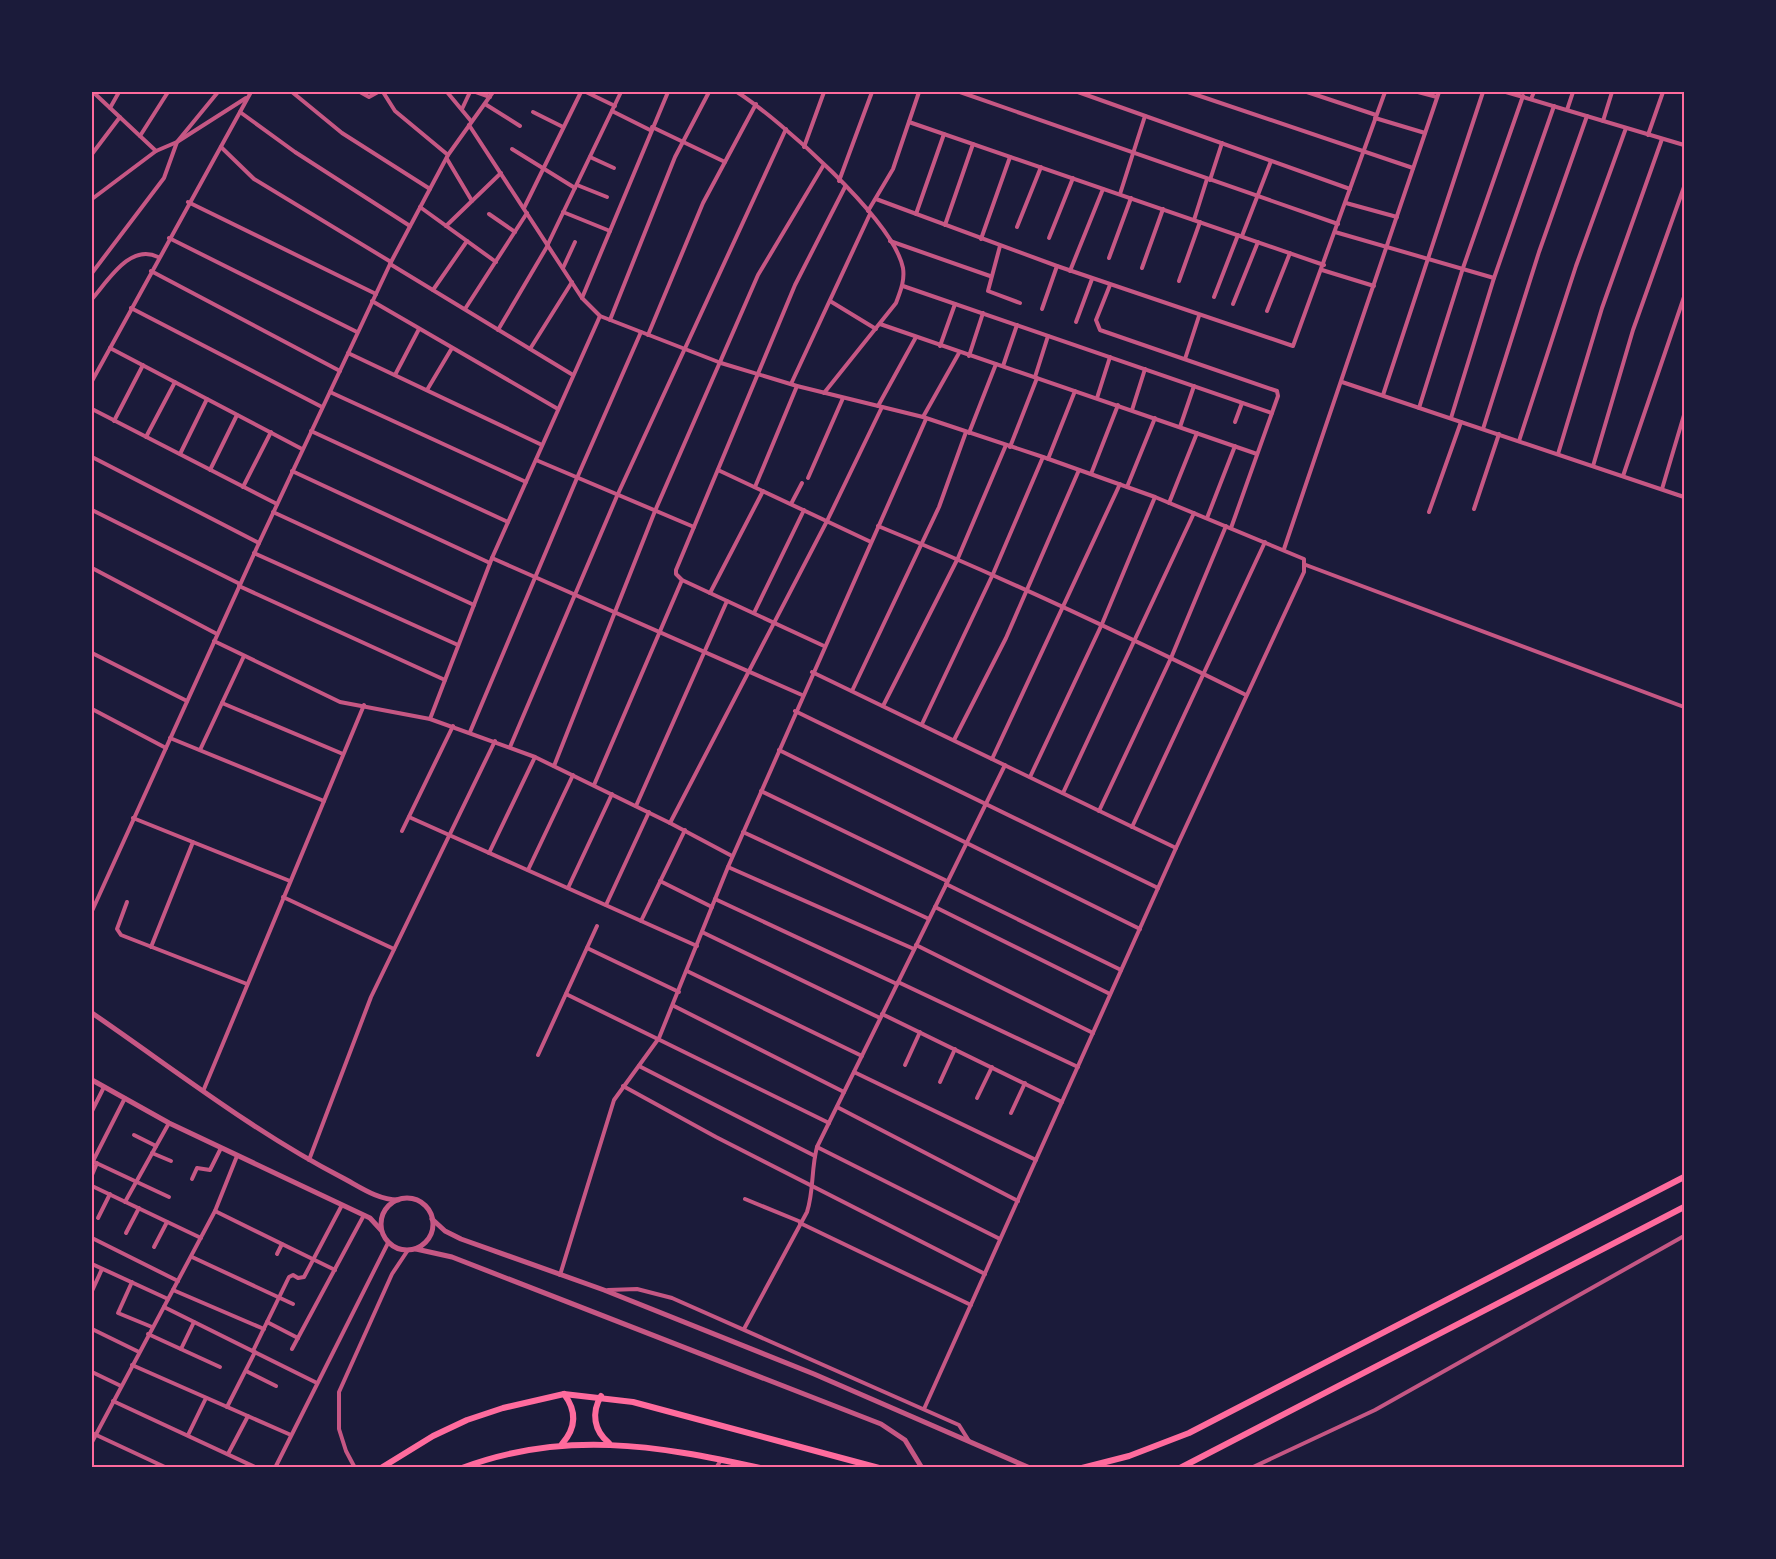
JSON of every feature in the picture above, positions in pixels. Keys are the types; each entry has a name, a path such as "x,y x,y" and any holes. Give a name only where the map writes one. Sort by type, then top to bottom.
{"main road":[{"path":"1082,1467 1129,1456 1189,1433 1684,1177"},
{"path":"1184,1466 1684,1207"},
{"path":"562,1444 568,1437 574,1420 564,1394"},
{"path":"381,1467 433,1436 467,1420 503,1408 564,1394 601,1396 633,1402 879,1467"},
{"path":"601,1396 595,1419 601,1436 610,1444"},
{"path":"462,1467 493,1456 562,1444 647,1447 760,1467"}],"street":[{"path":"93,92 156,151"},
{"path":"110,108 118,92"},
{"path":"140,136 168,92"},
{"path":"92,273 164,178 177,142 218,92"},
{"path":"92,381 188,202 251,92"},
{"path":"292,92 342,133 430,189"},
{"path":"360,92 369,97 380,92 394,111 447,157 472,201"},
{"path":"447,92 462,109 582,298 600,316 683,349 758,375 925,418 1120,484 1299,555 1306,565 1684,707"},
{"path":"462,109 470,92"},
{"path":"476,92 490,97"},
{"path":"92,911 239,585 372,301 447,157 493,92"},
{"path":"524,208 580,92"},
{"path":"586,92 651,128 725,162"},
{"path":"498,330 548,245 621,92"},
{"path":"582,298 651,128 668,92"},
{"path":"610,320 683,142 710,92"},
{"path":"737,92 756,104 786,129 870,212 901,262 903,286 896,303 824,393"},
{"path":"804,147 825,92"},
{"path":"838,181 872,92"},
{"path":"791,384 876,199 893,170 919,92"},
{"path":"960,92 1338,224"},
{"path":"1078,92 1350,189"},
{"path":"1188,92 1413,168"},
{"path":"1307,92 1425,133"},
{"path":"876,199 1092,279 1288,347 1293,346 1385,92"},
{"path":"1418,92 1437,98"},
{"path":"1284,549 1439,92"},
{"path":"1383,395 1484,92"},
{"path":"1506,92 1684,145"},
{"path":"1532,99 1534,92"},
{"path":"1567,110 1573,92"},
{"path":"1603,121 1612,92"},
{"path":"1648,135 1663,92"},
{"path":"1419,408 1463,268 1523,96"},
{"path":"92,199 156,151 177,142 248,97"},
{"path":"485,104 520,126"},
{"path":"648,335 704,203 756,104"},
{"path":"1451,418 1494,278 1554,106"},
{"path":"240,112 295,152 410,226"},
{"path":"533,112 563,127"},
{"path":"1120,194 1145,116"},
{"path":"1483,429 1539,252 1587,116"},
{"path":"92,154 120,117"},
{"path":"909,122 1290,253 1374,286"},
{"path":"1519,441 1576,266 1626,128"},
{"path":"510,747 617,496 786,129"},
{"path":"916,214 944,134"},
{"path":"1557,454 1602,308 1662,139"},
{"path":"1194,220 1222,143"},
{"path":"945,225 974,144"},
{"path":"220,147 254,179 573,375"},
{"path":"512,149 576,186 607,197"},
{"path":"981,238 1010,157"},
{"path":"590,158 614,168"},
{"path":"1214,297 1271,160"},
{"path":"554,766 655,511 758,275 823,166"},
{"path":"1017,226 1041,167"},
{"path":"446,226 501,173"},
{"path":"1049,238 1073,178"},
{"path":"1593,466 1633,330 1684,187"},
{"path":"824,646 682,580 676,574 676,570 795,285 845,188"},
{"path":"1070,271 1103,189"},
{"path":"1109,258 1131,198"},
{"path":"188,202 376,294"},
{"path":"1346,202 1397,217"},
{"path":"420,207 496,262"},
{"path":"1142,268 1163,209"},
{"path":"563,212 610,231"},
{"path":"465,309 527,213"},
{"path":"489,214 515,232"},
{"path":"1179,281 1200,222"},
{"path":"1335,232 1429,257 1494,278"},
{"path":"169,238 357,332"},
{"path":"433,290 467,241"},
{"path":"889,241 990,276"},
{"path":"563,268 575,242"},
{"path":"1233,303 1258,242"},
{"path":"1000,246 990,276 988,291 1020,303"},
{"path":"1267,311 1290,253"},
{"path":"92,299 129,258 140,254 158,257"},
{"path":"1042,309 1057,266"},
{"path":"151,272 340,371"},
{"path":"1076,322 1092,279"},
{"path":"530,349 572,282"},
{"path":"1099,811 1229,527 1278,396 1273,389 1100,330 1096,320 1110,285"},
{"path":"903,286 1272,413"},
{"path":"1623,477 1684,297"},
{"path":"372,301 558,409"},
{"path":"830,301 876,329"},
{"path":"940,346 954,304"},
{"path":"131,308 322,407"},
{"path":"969,356 983,313"},
{"path":"430,719 491,561 600,316"},
{"path":"1185,359 1199,316"},
{"path":"880,324 1257,454"},
{"path":"1003,366 1017,325"},
{"path":"395,375 420,329"},
{"path":"470,732 641,332"},
{"path":"883,706 958,558 1008,446 1036,377 1048,336"},
{"path":"670,823 827,521 880,406 916,337"},
{"path":"110,348 303,449"},
{"path":"427,390 452,348"},
{"path":"348,353 542,445"},
{"path":"560,1275 614,1100 659,1038 674,1006 732,856 760,791 925,418 959,353"},
{"path":"1097,398 1110,357"},
{"path":"852,691 939,507 996,364"},
{"path":"114,421 143,365"},
{"path":"1132,410 1145,369"},
{"path":"146,437 175,382"},
{"path":"1342,382 1684,497"},
{"path":"755,487 797,386"},
{"path":"1180,427 1194,386"},
{"path":"1048,459 1075,391"},
{"path":"330,392 526,482"},
{"path":"808,478 843,398"},
{"path":"180,454 207,399"},
{"path":"1235,422 1242,403"},
{"path":"1091,474 1118,405"},
{"path":"92,409 277,504"},
{"path":"210,470 237,415"},
{"path":"1662,489 1684,415"},
{"path":"1127,487 1155,418"},
{"path":"1429,512 1461,422"},
{"path":"311,431 508,522"},
{"path":"243,487 271,432"},
{"path":"1170,503 1197,433"},
{"path":"1474,509 1498,434"},
{"path":"1207,518 1235,446"},
{"path":"92,457 259,543"},
{"path":"921,725 993,574 1043,457"},
{"path":"536,460 694,527"},
{"path":"718,470 871,542"},
{"path":"954,740 1027,590 1079,470"},
{"path":"292,471 491,561 536,576 802,695"},
{"path":"791,504 801,483"},
{"path":"992,759 1120,484"},
{"path":"710,593 762,491"},
{"path":"1030,777 1102,624 1155,497"},
{"path":"92,510 239,585 445,680"},
{"path":"754,613 804,510"},
{"path":"273,512 474,605"},
{"path":"1063,793 1194,513"},
{"path":"878,526 958,558 1064,606 1246,695"},
{"path":"1132,827 1265,542"},
{"path":"254,553 458,645"},
{"path":"924,1409 1306,565"},
{"path":"92,568 217,634"},
{"path":"594,785 682,580"},
{"path":"636,806 727,601"},
{"path":"214,641 340,702 430,719 535,757 649,812 732,856"},
{"path":"92,653 187,701"},
{"path":"200,750 244,656"},
{"path":"812,672 1176,848"},
{"path":"222,703 343,754"},
{"path":"204,1089 364,705"},
{"path":"92,709 166,748"},
{"path":"795,711 1158,888"},
{"path":"402,831 453,726"},
{"path":"170,738 324,801"},
{"path":"309,1160 371,997 495,741"},
{"path":"778,750 1140,929"},
{"path":"489,853 535,757"},
{"path":"744,1329 811,1199 813,1184 811,1169 817,1148 1005,765"},
{"path":"528,870 573,775"},
{"path":"760,791 1121,970"},
{"path":"568,888 612,794"},
{"path":"606,905 649,812"},
{"path":"409,817 697,946"},
{"path":"133,818 290,881"},
{"path":"641,921 685,831"},
{"path":"743,832 929,919"},
{"path":"151,947 193,842"},
{"path":"728,867 915,947 1093,1033"},
{"path":"660,881 712,907"},
{"path":"283,897 394,949"},
{"path":"715,899 1078,1067"},
{"path":"127,902 118,925 118,933 247,984"},
{"path":"935,907 1110,994"},
{"path":"538,1055 597,926"},
{"path":"702,932 920,1032 1062,1101"},
{"path":"587,948 679,992"},
{"path":"687,971 862,1056"},
{"path":"566,994 829,1123"},
{"path":"674,1006 844,1092"},
{"path":"92,1013 204,1089 245,1122 309,1160 377,1196 398,1200 410,1198 421,1203 432,1219 445,1231 461,1239 604,1290 814,1374 1030,1467"},
{"path":"905,1065 920,1032"},
{"path":"940,1082 955,1049"},
{"path":"639,1066 814,1156"},
{"path":"977,1098 992,1067"},
{"path":"854,1072 1036,1160"},
{"path":"92,1080 169,1123 364,1215 375,1222 388,1243 401,1250 416,1248 429,1237 432,1219"},
{"path":"1011,1113 1025,1083"},
{"path":"623,1086 716,1137 813,1184 985,1274"},
{"path":"92,1111 104,1087"},
{"path":"92,1175 94,1162 126,1098"},
{"path":"837,1107 1018,1200"},
{"path":"125,1202 169,1123"},
{"path":"134,1135 156,1146"},
{"path":"192,1179 197,1168 210,1170 221,1148"},
{"path":"817,1148 1000,1239"},
{"path":"152,1153 171,1161"},
{"path":"92,1442 93,1434 192,1257 215,1211 237,1156"},
{"path":"94,1162 169,1197"},
{"path":"92,1186 201,1238"},
{"path":"98,1218 110,1194"},
{"path":"745,1199 970,1305"},
{"path":"381,1230 384,1212 398,1200"},
{"path":"227,1407 290,1275 304,1277 342,1205"},
{"path":"126,1233 139,1208"},
{"path":"215,1211 335,1270"},
{"path":"292,1349 364,1215"},
{"path":"154,1247 167,1222"},
{"path":"1251,1467 1375,1410 1684,1236"},
{"path":"92,1238 178,1281"},
{"path":"274,1467 388,1243"},
{"path":"277,1254 282,1244"},
{"path":"416,1248 452,1257 881,1424 905,1440 922,1467"},
{"path":"355,1467 346,1451 339,1429 339,1392 392,1274 408,1250"},
{"path":"192,1257 293,1304"},
{"path":"92,1264 168,1299"},
{"path":"92,1291 102,1269"},
{"path":"132,1282 118,1313 152,1327"},
{"path":"604,1290 626,1288 659,1293 959,1425 969,1441"},
{"path":"173,1290 264,1329"},
{"path":"164,1308 317,1383"},
{"path":"181,1348 194,1322"},
{"path":"267,1322 298,1338"},
{"path":"92,1329 139,1352"},
{"path":"148,1334 220,1367"},
{"path":"132,1365 291,1435"},
{"path":"246,1371 276,1386"},
{"path":"92,1372 121,1386"},
{"path":"188,1435 206,1398"},
{"path":"113,1401 257,1467"},
{"path":"228,1454 248,1416"},
{"path":"93,1434 167,1467"},
{"path":"716,1467 722,1459"}]}
